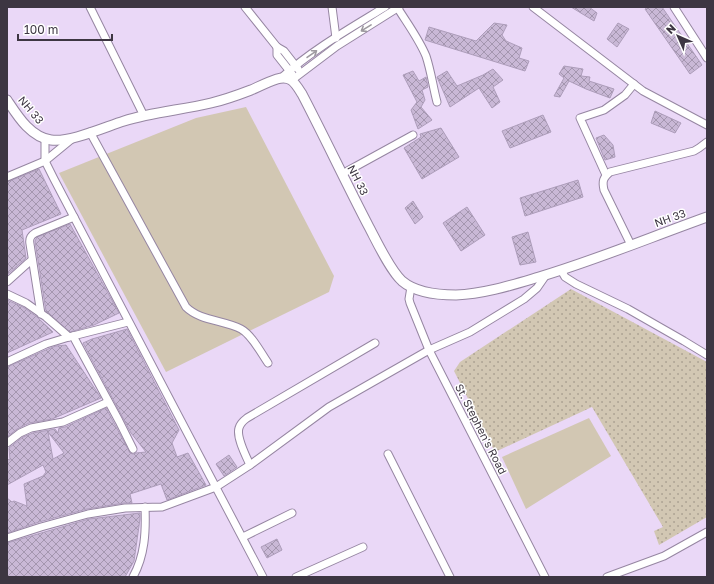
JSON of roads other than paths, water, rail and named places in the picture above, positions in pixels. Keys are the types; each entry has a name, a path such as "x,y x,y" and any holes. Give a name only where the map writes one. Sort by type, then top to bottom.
{"main road":[{"name":"NH 33","path":"7,100 18,116 34,134 45,139 58,140 74,137 144,116 211,103 232,97 281,78 293,79 389,263 402,281 411,287 438,294 458,295 502,287 561,270 707,217"}],"street":[{"path":"90,7 144,116"},
{"path":"245,7 277,47 284,51 302,73"},
{"path":"332,7 336,38"},
{"path":"281,78 336,38 385,7"},
{"path":"277,47 277,55 293,79 337,46 398,7 426,57 430,68 437,102"},
{"path":"533,7 643,91 707,125"},
{"path":"674,7 707,58"},
{"path":"606,176 580,118 604,110 625,95 634,84"},
{"path":"90,132 186,307 199,315 240,329 251,338 268,363"},
{"path":"342,174 413,135"},
{"path":"7,177 45,161 74,137"},
{"path":"45,139 45,161 128,322 263,577"},
{"path":"631,245 604,190 603,179 610,172 694,151 707,142"},
{"path":"41,314 30,238 35,233 74,217"},
{"path":"7,282 32,260"},
{"path":"561,270 565,277 576,284 628,310 707,355"},
{"path":"7,538 88,514 125,508 162,507 216,487 250,465 329,407 429,350 470,332 518,303 537,288 546,274"},
{"name":"St. Stephen's Road","path":"411,287 408,299 429,350 545,577"},
{"path":"7,294 26,303 71,336 133,448"},
{"path":"7,362 46,344 71,336 128,322"},
{"path":"250,465 238,434 240,426 247,418 375,342"},
{"path":"7,443 20,433 31,428 63,422 108,402"},
{"path":"388,454 450,577"},
{"path":"133,577 140,562 144,548 146,527 145,507"},
{"path":"243,538 292,513"},
{"path":"607,577 664,556 707,532"},
{"path":"296,577 363,547"}]}
